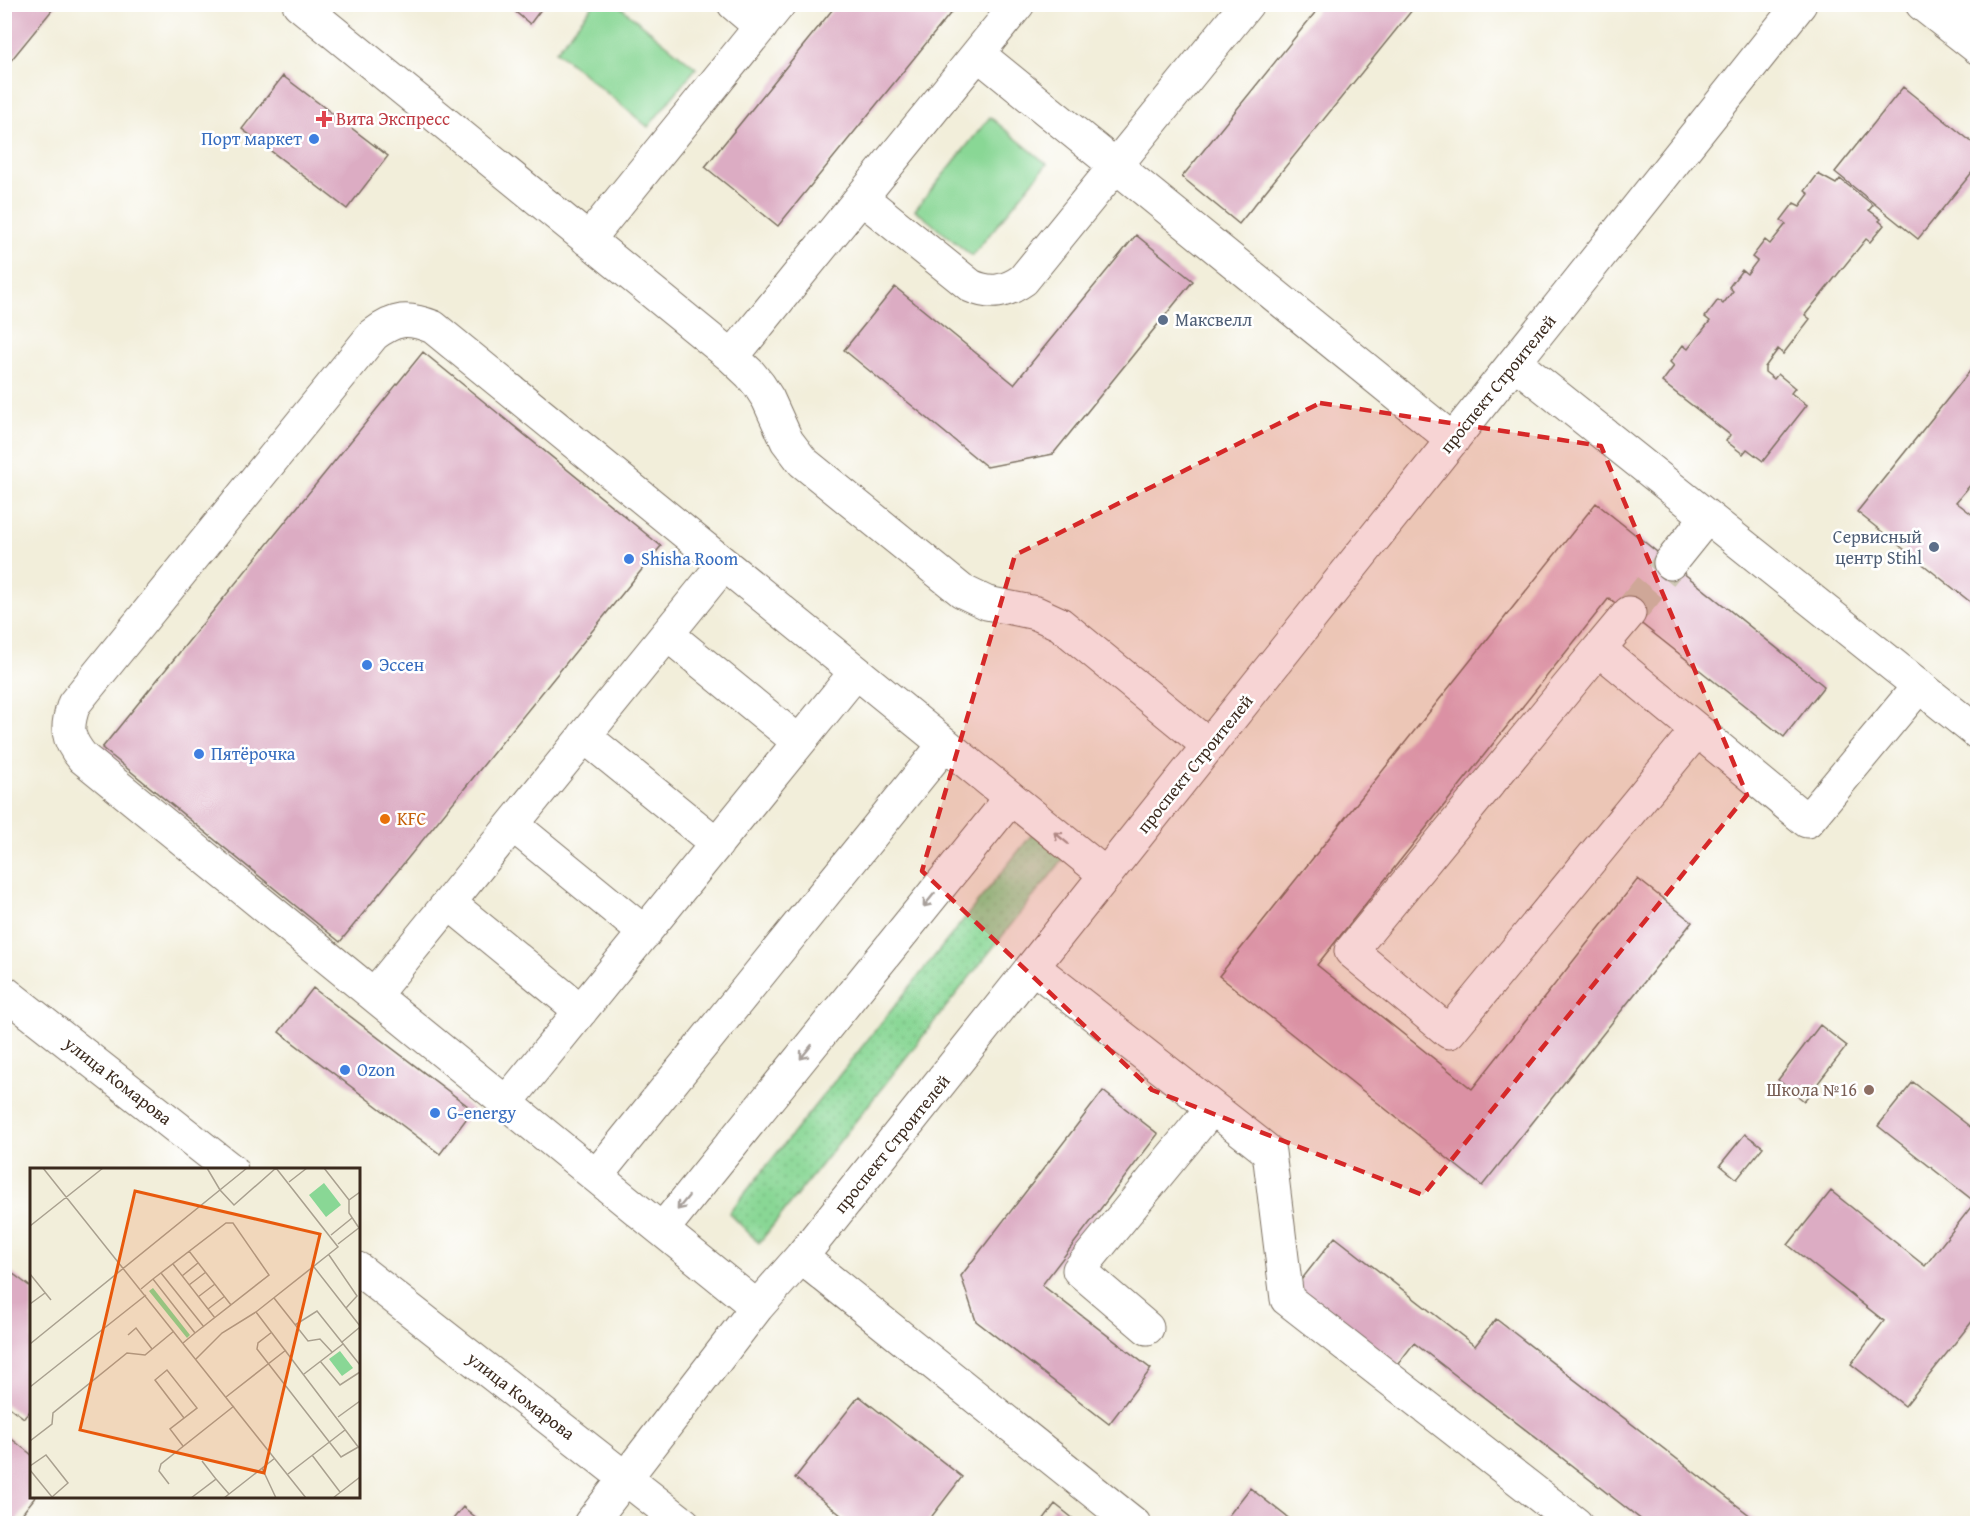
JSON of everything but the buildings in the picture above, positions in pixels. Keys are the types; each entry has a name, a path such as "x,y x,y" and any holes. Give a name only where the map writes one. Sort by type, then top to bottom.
{"street":[{"path":"298,4 732,357 750,374 768,399 787,441 803,462 962,591 987,603 1036,613 1060,624 1209,746"},
{"path":"588,240 770,16 734,4"},
{"path":"732,357 1018,4"},
{"path":"862,198 971,286 983,291 998,292 1011,288 1023,280 1247,4"},
{"name":"проспект Строителей","path":"590,1524 757,1307 801,1257 1800,4"},
{"path":"1923,4 1977,48"},
{"path":"1949,25 1977,9"},
{"path":"978,54 1453,440"},
{"path":"757,1307 83,758 74,747 69,735 68,722 74,704 373,335 385,326 402,320 416,320 432,327 1106,875"},
{"path":"1515,363 1977,733"},
{"path":"1670,563 1707,518"},
{"path":"374,995 724,564"},
{"path":"1629,613 1351,951 1449,1032 1697,730"},
{"path":"667,634 799,742"},
{"path":"1599,649 1807,821 1919,686"},
{"path":"506,1103 856,672"},
{"path":"584,736 717,844"},
{"path":"596,1176 945,744"},
{"path":"662,1230 1011,798"},
{"path":"513,825 645,933"},
{"path":"449,903 581,1011"},
{"path":"1033,967 1269,1152 1287,1299 1576,1524"},
{"name":"улица Комарова","path":"4,992 228,1168"},
{"path":"1147,1328 1079,1270 1212,1108"},
{"path":"801,1257 1134,1524"},
{"name":"улица Комарова","path":"360,1271 684,1524"}],"highlighted area":[{"path":"1320,403 1601,446 1747,795 1423,1195 1152,1090 922,871 1015,555"}],"green space":[{"path":"594,4 618,5 696,68 648,127 556,51"},
{"path":"990,117 1047,164 972,256 915,210"},
{"path":"1033,833 1064,858 759,1243 729,1213"}],"tunnel":[{"path":"1629,613 1670,563"}],"place":[{"name":"Вита Экспресс","path":"324,119"},
{"name":"Порт маркет","path":"314,139"},
{"name":"Максвелл","path":"1163,320"},
{"name":"Сервисный центр Stihl","path":"1934,547"},
{"name":"Shisha Room","path":"629,559"},
{"name":"Эссен","path":"367,665"},
{"name":"Пятёрочка","path":"199,754"},
{"name":"KFC","path":"385,819"},
{"name":"Ozon","path":"345,1070"},
{"name":"Школа №16","path":"1869,1090"},
{"name":"G-energy","path":"435,1113"}]}
